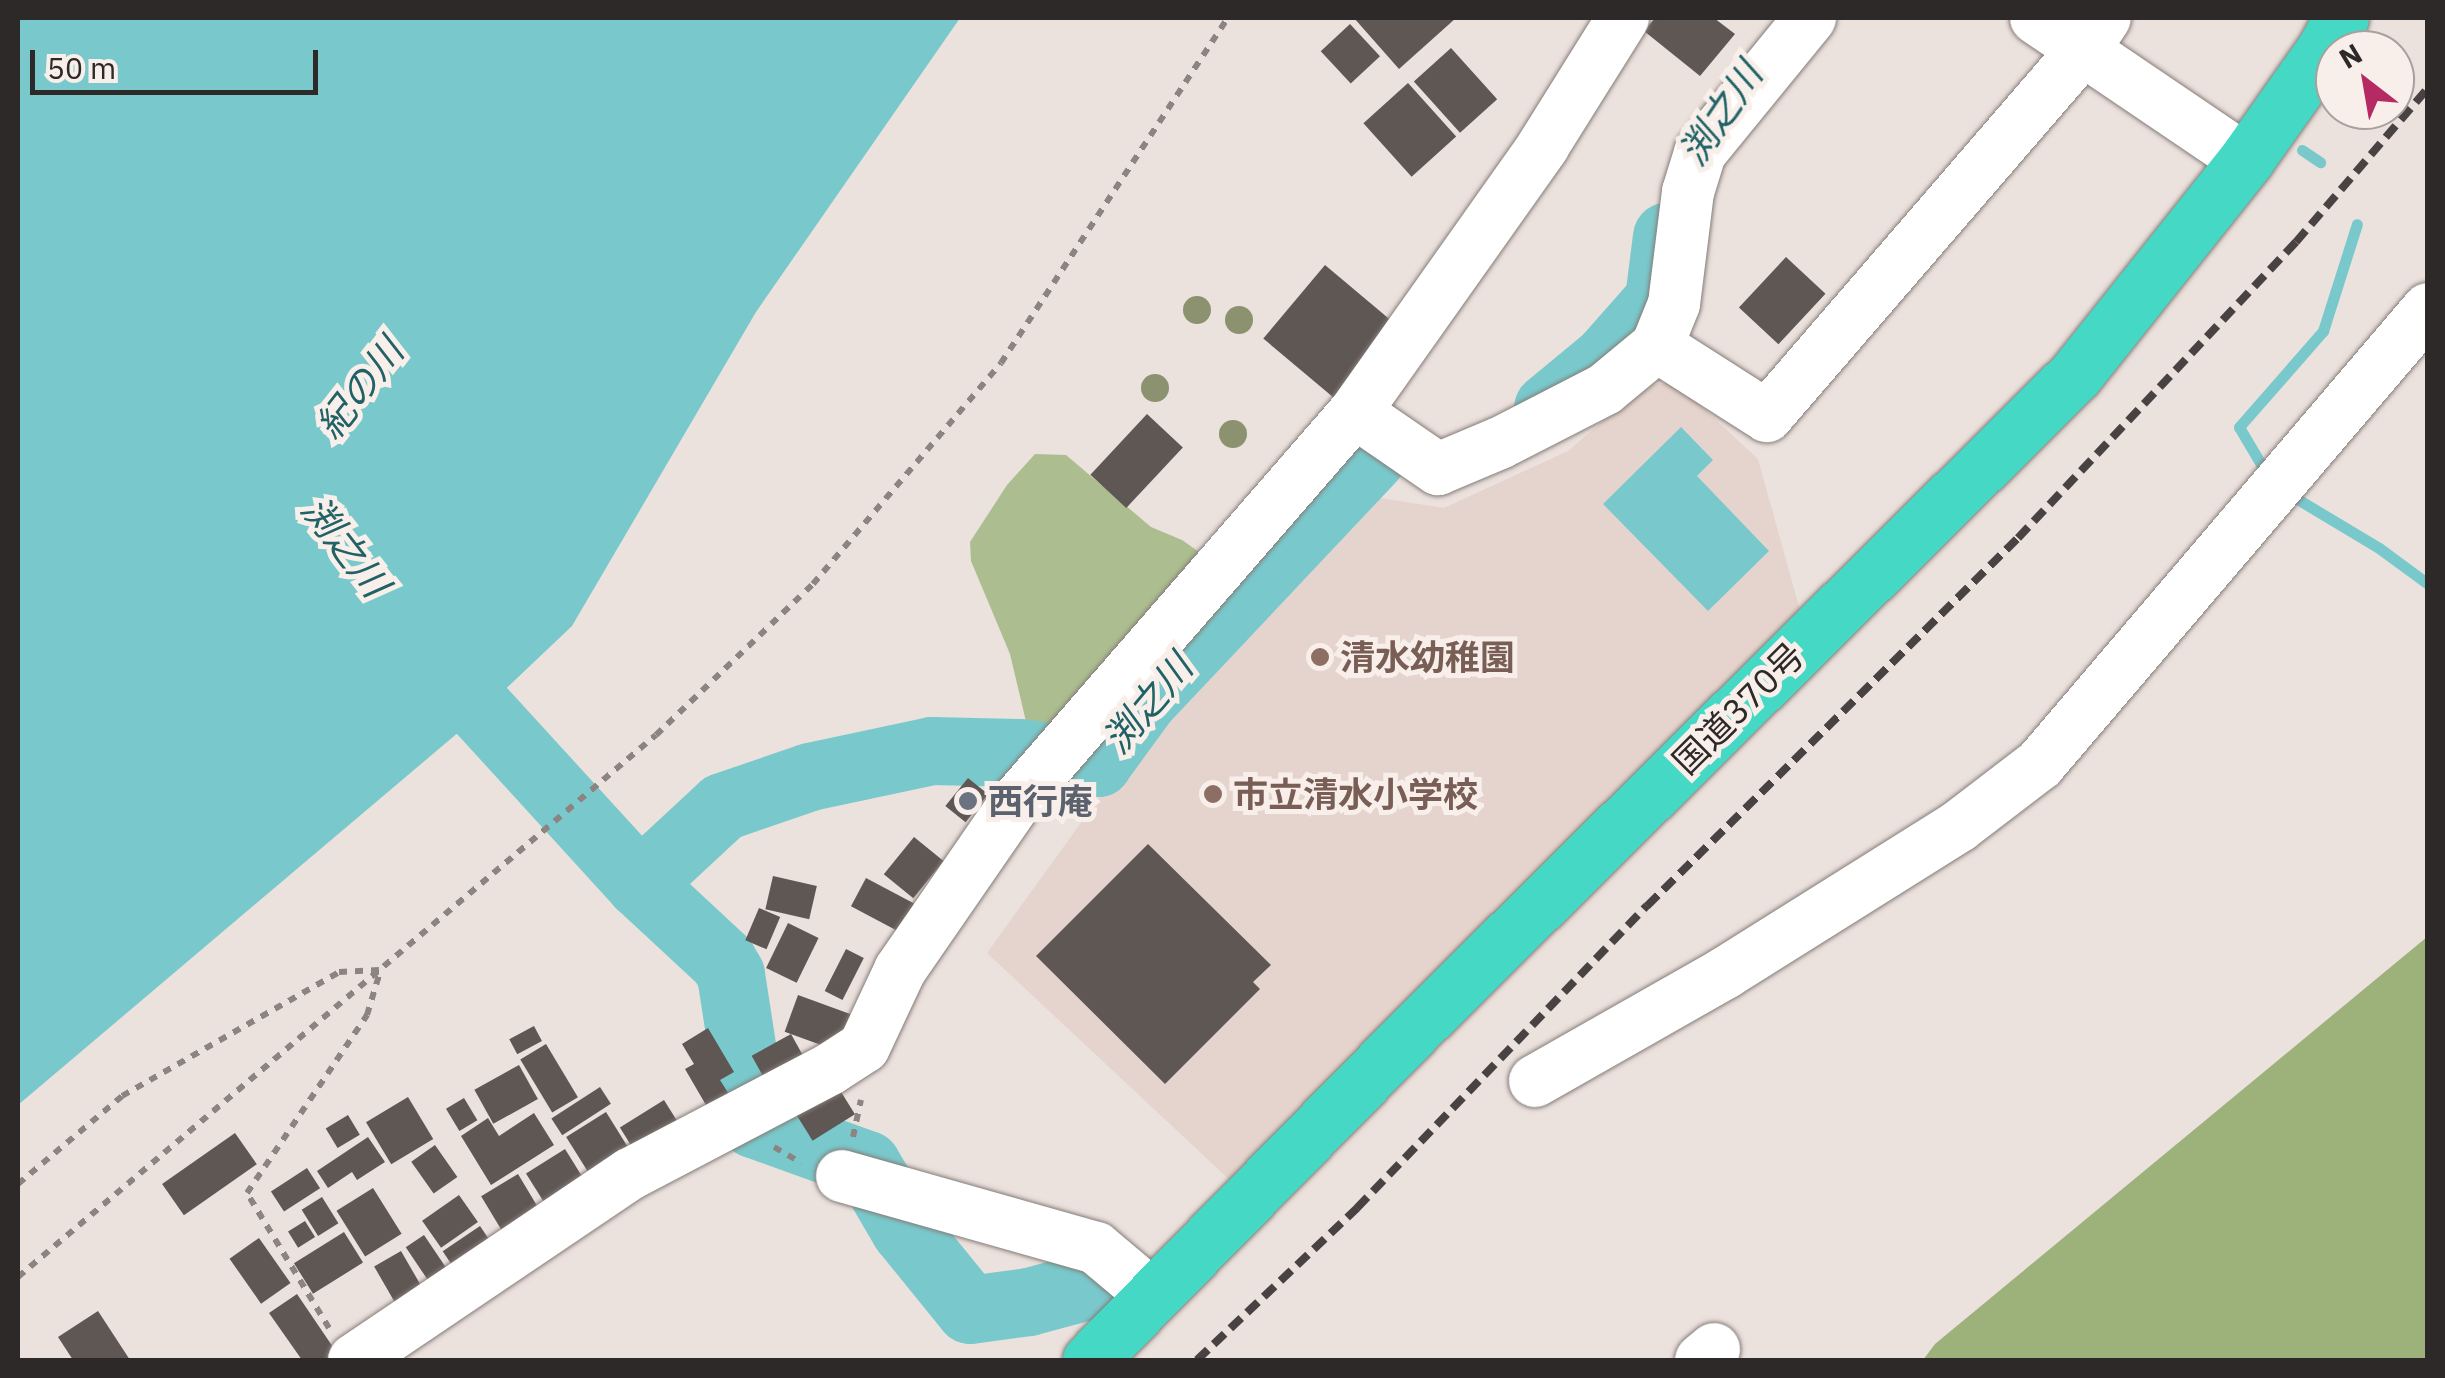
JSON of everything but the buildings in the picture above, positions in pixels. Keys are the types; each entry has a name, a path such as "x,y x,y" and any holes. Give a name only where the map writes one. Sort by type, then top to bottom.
{"highway":[{"name":"国道370号","path":"1090,1360 2074,374 2246,160 2325,48 2341,18"}],"street":[{"path":"347,1352 630,1174 864,1046 900,970 1016,802 1355,412 1462,254 1543,146 1623,18"},
{"path":"1355,412 1438,469 1588,398 1657,346 1674,304 1688,192 1700,153 1810,18"},
{"path":"2036,18 2095,33 2246,160"},
{"path":"1657,346 1767,416 2095,33"},
{"path":"1535,1082 1741,963 1959,826 2040,764 2428,309"},
{"path":"863,1181 1096,1248 1152,1295"}],"path":[{"path":"18,1277 656,735 813,584 1001,364 1228,18"},
{"path":"18,1184 122,1096 338,972 380,970"},
{"path":"347,1352 248,1193 368,1015 380,970"},
{"path":"761,1139 822,1172 863,1181"}],"shaded area":[{"path":"1676,383 1758,459 1801,614 1249,1198 987,953 1109,784 1306,560 1380,498 1444,508 1568,451 1645,385"}],"green space":[{"path":"1035,454 1066,455 1151,527 1182,540 1212,561 1057,737 1028,730 1010,654 971,561 970,542 1007,485"},
{"path":"2427,937 2427,1360 1923,1360 1935,1344"}],"water":[{"name":"紀の川","path":"18,18 960,18 756,312 572,626 473,720 18,1105"},
{"path":"1681,427 1713,460 1697,476 1769,551 1708,611 1603,504"}],"waterway":[{"path":"2302,150 2320,162"},
{"path":"2268,476 2239,427 2323,331 2357,224"},
{"name":"渕之川","path":"1548,408 1607,359 1659,300 1667,237"},
{"name":"渕之川","path":"640,884 723,807 810,777 932,751 1019,753 1098,763 1143,701 1372,458"},
{"path":"2289,494 2379,548 2428,584"},
{"path":"420,643 640,884 723,961 731,975 754,1124 867,1165 905,1230 970,1310 1029,1302 1114,1279"}],"railway":[{"path":"1197,1360 1357,1208 1647,906 2018,538 2296,242 2428,88"}],"place":[{"name":"清水幼稚園","path":"1320,657"},
{"name":"市立清水小学校","path":"1213,794"},
{"name":"西行庵","path":"968,801"}]}
